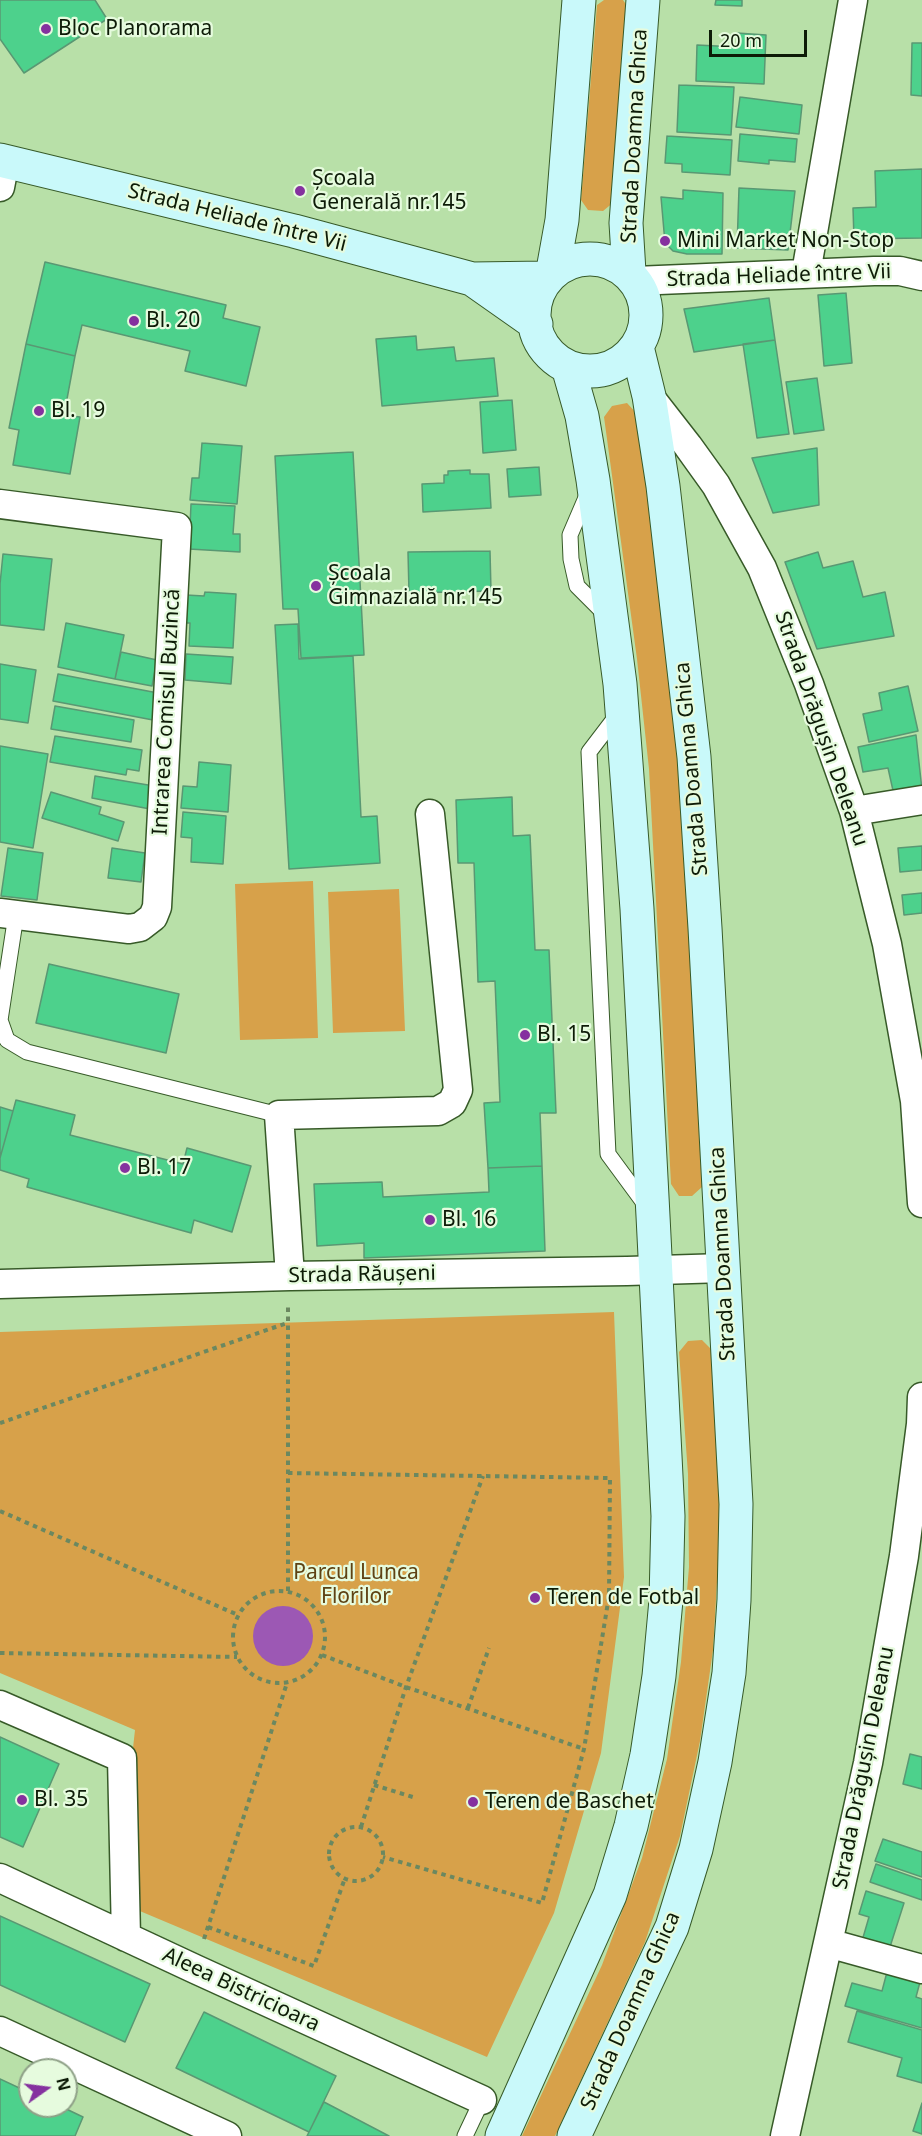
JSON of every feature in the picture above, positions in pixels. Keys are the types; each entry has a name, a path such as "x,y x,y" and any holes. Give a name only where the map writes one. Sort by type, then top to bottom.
{"main road":[{"path":"579,0 562,220 550,274 537,300 536,324 546,349 555,358 568,367 586,372 606,369 624,361 637,347"},
{"name":"Strada Doamna Ghica","path":"632,277 626,223 643,0"},
{"name":"Strada Heliade între Vii","path":"2,170 294,231 472,279 550,274"},
{"name":"Strada Doamna Ghica","path":"550,274 571,261 592,258 612,262 632,277 641,290 646,308 645,328 637,347 649,396 663,486 694,758 736,1504 734,1600 729,1673 715,1762 696,1849 672,1928 574,2136"},
{"name":"Strada Heliade între Vii","path":"472,279 536,324"},
{"path":"502,2136 610,1895 631,1826 647,1755 666,1600 668,1516 637,909 621,709 611,621 593,480 582,416 568,367"}],"street":[{"path":"806,273 853,0"},
{"name":"Strada Heliade între Vii","path":"632,277 874,271 922,276"},
{"name":"Strada Drăgușin Deleanu","path":"649,396 716,485 762,568 809,684 854,811 887,944 915,1101 922,1203"},
{"name":"Intrarea Comisul Buzincă","path":"0,504 177,527 157,907 153,916 140,927 129,929 8,914"},
{"path":"854,811 922,800"},
{"path":"290,1276 279,1115 438,1111 452,1103 458,1090 430,814"},
{"name":"Strada Răușeni","path":"0,1284 723,1268"},
{"name":"Strada Drăgușin Deleanu","path":"785,2136 868,1763 902,1568 921,1424 922,1397"},
{"path":"0,1705 122,1758 126,1937"},
{"name":"Aleea Bistricioara","path":"0,1878 482,2100"},
{"path":"828,1943 922,1969"},
{"path":"0,2031 227,2136"}],"lane":[{"path":"8,914 0,1020 8,1040 27,1052 279,1115"},
{"path":"465,2136 482,2100"}],"path":[{"path":"288,1591 287,1323 290,1276"},
{"path":"0,1423 287,1323"},
{"path":"288,1473 610,1478 609,1596 584,1749 542,1903 383,1857"},
{"path":"362,1827 406,1687 483,1476"},
{"path":"0,1510 238,1615"},
{"path":"288,1591 307,1599 318,1611 324,1627 325,1643 322,1655 310,1672 287,1683 271,1683 255,1677 237,1657 233,1641 238,1615 248,1602 267,1592 288,1591"},
{"path":"468,1708 489,1648"},
{"path":"0,1653 237,1657"},
{"path":"322,1655 584,1749"},
{"path":"195,1969 287,1683"},
{"path":"374,1785 416,1798"},
{"path":"362,1827 370,1830 380,1840 383,1857 381,1866 374,1874 366,1879 352,1880 337,1872 329,1858 330,1848 342,1830 362,1827"},
{"path":"208,1928 314,1966 345,1878"}],"green space":[{"path":"604,0 623,0 631,12 614,202 603,211 588,210 581,200 597,5"},
{"path":"627,403 638,415 670,679 681,792 702,1187 692,1196 679,1196 671,1184 649,769 637,659 604,417 612,406"},
{"path":"313,881 318,1038 240,1040 235,884"},
{"path":"399,889 405,1031 333,1033 328,892"},
{"name":"Parcul Lunca Florilor","path":"614,1312 624,1577 601,1753 554,1913 487,2057 116,1901 135,1730 0,1673 0,1332"},
{"path":"702,1340 712,1350 718,1439 720,1531 713,1650 700,1741 680,1836 645,1942 555,2136 522,2136 602,1965 642,1858 667,1759 681,1662 689,1567 688,1474 679,1352 688,1341"}],"shaded area":[{"path":"283,1606 300,1611 308,1619 313,1636 308,1653 300,1661 283,1666 266,1661 258,1653 253,1636 258,1619 266,1611"}],"building":[{"name":"Bloc Planorama","path":"0,0 95,0 107,19 24,73 0,39"},
{"path":"716,0 742,0 742,6 715,5"},
{"path":"737,33 766,35 764,84 696,81 697,45 737,47"},
{"path":"912,43 922,43 922,96 911,95"},
{"path":"679,85 734,87 731,135 677,132"},
{"path":"740,97 802,105 799,134 736,127"},
{"path":"740,134 797,139 795,162 769,160 769,164 738,161"},
{"path":"667,136 732,140 730,175 682,172 682,164 665,163"},
{"path":"922,169 922,238 854,239 853,208 876,207 875,171"},
{"path":"739,188 795,191 788,250 737,248"},
{"path":"683,190 723,193 722,254 687,254 673,251 665,243 661,197 683,199"},
{"name":"Bl. 20","path":"45,262 226,305 223,318 260,327 246,386 185,371 190,351 82,325 75,356 26,344"},
{"path":"846,293 852,363 824,366 818,295"},
{"path":"769,298 775,340 694,352 684,309"},
{"path":"416,336 417,350 454,347 456,361 494,358 498,396 382,406 376,339"},
{"path":"775,340 789,434 757,438 743,344"},
{"name":"Bl. 19","path":"26,344 75,356 64,415 80,417 70,474 13,465 19,430 9,428"},
{"path":"817,378 824,430 794,434 786,382"},
{"path":"512,400 516,450 483,453 480,402"},
{"path":"202,443 242,446 237,504 190,500 192,478 199,478"},
{"path":"817,448 819,505 773,513 752,458"},
{"path":"353,452 364,655 301,658 298,609 283,609 275,456"},
{"path":"539,467 541,495 509,497 507,469"},
{"path":"470,470 470,474 489,474 491,508 423,512 422,484 444,483 444,475 448,475 448,471"},
{"path":"191,504 235,506 233,534 240,534 240,552 189,549"},
{"path":"490,551 491,591 409,593 408,552"},
{"path":"818,552 823,568 853,561 863,597 885,592 894,636 817,649 785,562"},
{"path":"3,554 52,559 44,630 0,625"},
{"path":"205,592 236,594 233,648 189,646 190,623 185,623 186,595 204,596"},
{"path":"66,623 124,635 115,679 58,667"},
{"path":"298,624 299,659 353,656 361,817 377,816 380,863 289,869 275,625"},
{"path":"121,652 157,660 152,686 115,679"},
{"path":"186,654 233,657 231,684 185,680"},
{"path":"0,664 36,670 28,723 0,719"},
{"path":"58,674 158,693 153,720 53,701"},
{"path":"908,686 918,731 869,742 863,714 882,710 879,693"},
{"path":"55,706 134,720 131,742 51,729"},
{"path":"916,735 922,790 894,795 888,768 863,772 858,747"},
{"path":"55,736 142,750 139,771 127,769 126,775 50,762"},
{"path":"0,746 48,754 33,848 0,842"},
{"path":"199,762 231,765 228,812 181,808 183,786 197,787"},
{"path":"95,776 154,786 150,809 92,798"},
{"path":"51,792 101,807 99,814 124,822 118,841 42,818"},
{"name":"Bl. 15","path":"512,797 513,836 530,835 535,950 549,950 556,1113 540,1113 542,1166 488,1168 484,1103 500,1102 495,981 478,982 474,863 458,863 456,800"},
{"path":"183,812 226,816 223,864 191,862 192,838 181,837"},
{"path":"922,846 922,870 900,872 898,848"},
{"path":"8,848 43,853 37,900 1,896"},
{"path":"112,848 145,853 141,882 108,878"},
{"path":"922,893 922,913 904,915 902,895"},
{"path":"49,964 179,994 166,1053 36,1023"},
{"name":"Bl. 17","path":"16,1100 75,1115 70,1135 183,1164 187,1148 251,1166 232,1232 194,1220 191,1233 27,1187 29,1179 0,1170 0,1158"},
{"path":"0,1107 13,1111 0,1158"},
{"name":"Bl. 16","path":"542,1166 545,1251 364,1258 364,1243 317,1246 314,1184 382,1182 383,1197 489,1192 488,1168"},
{"name":"Bl. 35","path":"0,1737 59,1764 23,1847 0,1837"},
{"path":"910,1754 922,1757 922,1789 903,1784"},
{"path":"883,1839 922,1852 922,1877 875,1861"},
{"path":"876,1864 922,1880 922,1900 870,1882"},
{"path":"866,1891 904,1903 889,1950 862,1941 869,1917 859,1914"},
{"path":"0,1916 150,1984 125,2042 0,1985"},
{"path":"887,1972 920,1982 916,1997 922,1999 922,2028 845,2006 852,1983 882,1991"},
{"path":"857,2011 922,2030 922,2083 897,2076 902,2058 848,2042"},
{"path":"204,2012 336,2076 309,2132 176,2068"},
{"path":"0,2079 18,2087 18,2118 78,2118 78,2115 83,2117 75,2136 0,2136"},
{"path":"324,2102 389,2136 307,2136"},
{"path":"922,2103 922,2134 913,2131"}],"place":[{"name":"Bloc Planorama","path":"46,29"},
{"name":"Școala Generală nr.145","path":"300,191"},
{"name":"Mini Market Non-Stop","path":"665,241"},
{"name":"Bl. 20","path":"134,321"},
{"name":"Bl. 19","path":"39,411"},
{"name":"Școala Gimnazială nr.145","path":"316,586"},
{"name":"Bl. 15","path":"525,1035"},
{"name":"Bl. 17","path":"125,1168"},
{"name":"Bl. 16","path":"430,1220"},
{"name":"Teren de Fotbal","path":"535,1598"},
{"name":"Bl. 35","path":"22,1800"},
{"name":"Teren de Baschet","path":"473,1802"}]}
